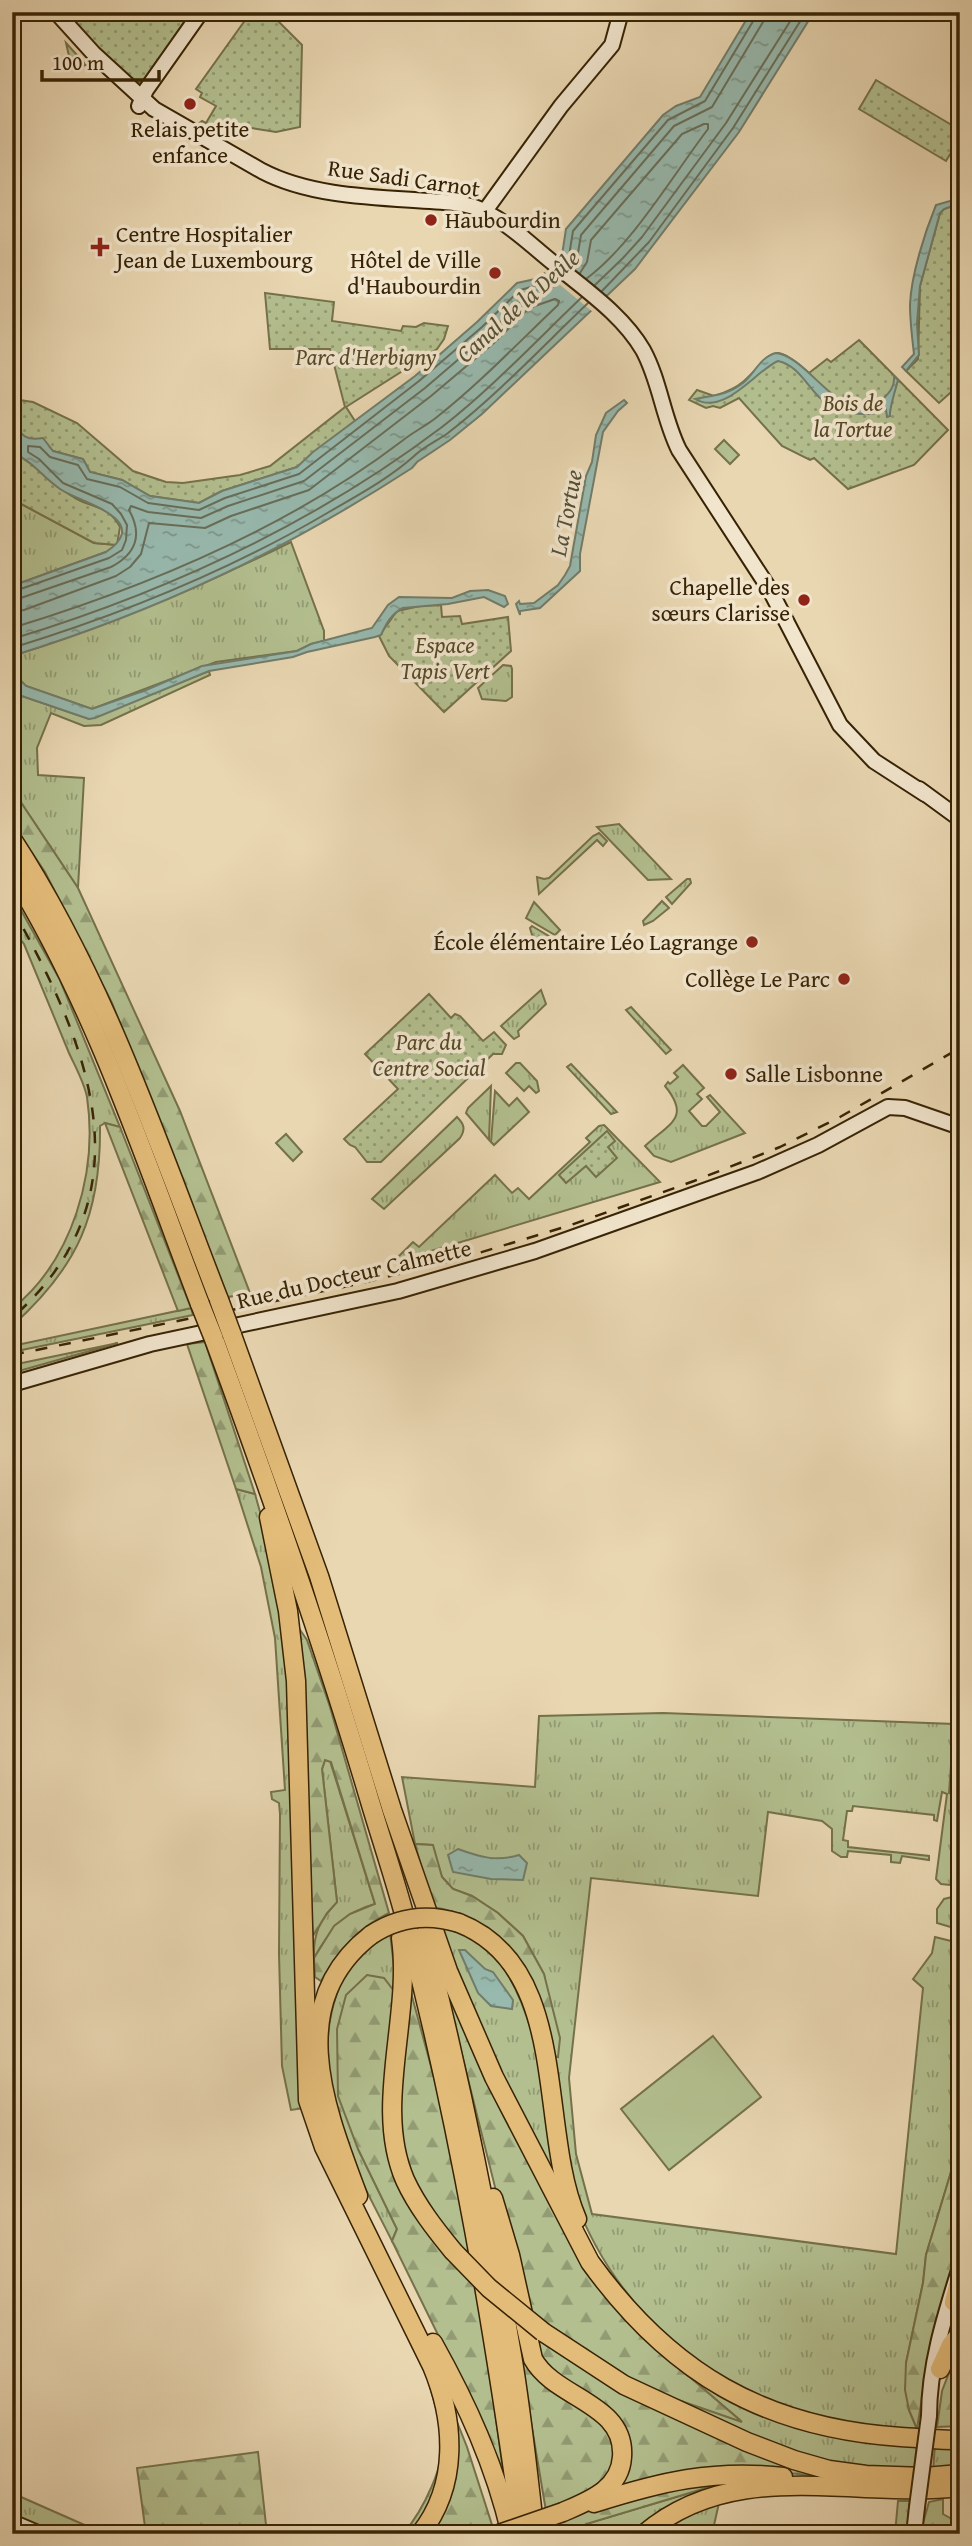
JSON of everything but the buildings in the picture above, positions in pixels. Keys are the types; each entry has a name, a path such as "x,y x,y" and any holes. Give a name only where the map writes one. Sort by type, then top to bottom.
{"highway":[{"path":"12,839 61,921 101,1001 219,1300 327,1600 392,1811 448,1971 498,2087 590,2262 609,2290 678,2358 709,2379 774,2412 840,2430 960,2440"},
{"path":"12,872 63,962 88,1013 214,1339 314,1618 409,1932 468,2192 502,2389 532,2533"},
{"path":"250,1438 281,1573 296,1681 309,2106 324,2147 432,2366 441,2392 450,2435 449,2469 438,2505 420,2534"},
{"path":"371,1805 396,1913 403,1959 404,1988 393,2095 396,2147 405,2179 414,2197 453,2251 497,2295 592,2366 624,2385 735,2436 794,2460 829,2470 866,2475 925,2477 960,2474"},
{"path":"392,1811 477,2164 523,2428 532,2533"},
{"path":"360,2199 326,2105 319,2069 322,2014 333,1982 345,1961 371,1935 394,1922 432,1917 458,1923 477,1932 502,1953 530,1999 544,2045 559,2159 570,2202 597,2259 644,2325"},
{"path":"442,2011 467,2093 486,2177 510,2255 533,2359 552,2382 609,2419 621,2443 621,2462 610,2485 590,2500 563,2512"},
{"path":"307,2078 328,2138 474,2422 500,2488 511,2534"},
{"path":"959,2303 954,2302 960,2278"},
{"path":"422,2324 469,2430 499,2534 650,2485 708,2475 773,2476 859,2488"},
{"path":"940,2369 960,2334"},
{"path":"916,2438 960,2433"},
{"path":"644,2534 691,2503 734,2490 776,2486 922,2489 960,2487"}],"main road":[{"name":"Rue Sadi Carnot","path":"47,12 140,102 262,171 280,180 305,187 369,196 457,203 485,211 603,305 625,325 640,345 651,369 668,427 681,454 751,558 801,648 822,694 847,734 874,761 959,817"},
{"name":"Rue Sadi Carnot","path":"56,12 140,102"},
{"path":"140,102 201,12"},
{"path":"485,211 561,106 612,45 621,12"},
{"name":"Rue du Docteur Calmette","path":"12,1384 150,1344 352,1303 543,1249 702,1193 807,1150 888,1107 905,1108 960,1127"},
{"path":"914,2534 936,2351 960,2267"},
{"path":"929,2416 959,2303"},
{"path":"12,2522 40,2534"}],"green space":[{"path":"64,12 192,12 143,83 132,81 102,54"},
{"path":"251,12 275,12 272,15 302,45 300,127 276,132 239,126 211,134 196,126 202,121 206,123 216,106 200,97 202,93 196,89"},
{"path":"66,43 86,65 72,69"},
{"path":"876,80 960,130 960,138 946,161 859,109"},
{"path":"960,203 960,384 939,403 906,371 918,359 920,286 940,213"},
{"name":"Parc d'Herbigny","path":"265,293 334,302 332,321 401,331 403,326 416,327 424,323 448,326 437,349 346,407 355,421 297,467 222,491 199,503 150,496 122,480 90,472 83,459 53,451 36,439 27,439 18,434 12,421 12,399 33,402 77,423 133,471 166,482 183,483 240,475 270,466 345,407 330,349 270,349"},
{"name":"Bois de la Tortue","path":"859,340 948,430 914,465 848,489 814,458 810,460 782,446 739,398 720,408 706,408 689,400 697,390 714,396 734,388 773,354 787,356 809,373 827,359 831,362"},
{"path":"724,440 739,455 730,464 715,449"},
{"path":"12,452 75,498 111,515 120,527 117,545 94,543 12,499"},
{"path":"12,499 94,543 117,545 106,552 12,586"},
{"path":"291,542 324,631 324,641 297,651 216,662 92,709 26,686 20,680 13,697 22,696 89,719 209,671 210,675 101,725 84,726 51,713 37,748 38,775 84,778 78,888 12,789 12,656 154,605"},
{"name":"Espace Tapis Vert","path":"441,605 442,617 460,616 462,624 508,617 511,651 444,712 389,656 379,636 397,611"},
{"path":"503,665 511,666 512,669 512,697 506,701 482,699 478,688"},
{"path":"12,789 78,888 180,1111 250,1293 228,1297 112,1003 45,872 12,823"},
{"path":"619,824 671,879 648,880 597,827"},
{"path":"599,833 607,841 603,846 597,840 539,894 537,877 549,878"},
{"path":"690,879 691,883 672,904 666,897"},
{"path":"12,894 60,980 120,1127 105,1123 100,1126 96,1186 90,1212 69,1260 35,1304 12,1326 12,1309 33,1289 51,1266 76,1213 84,1184 89,1126 87,1097 82,1080 24,944 12,929"},
{"path":"662,901 669,908 644,925 643,921"},
{"path":"534,902 560,930 555,935 526,918"},
{"path":"532,926 552,938 540,950 535,945 530,928"},
{"path":"541,990 546,1004 518,1031 519,1036 514,1039 501,1026"},
{"name":"Parc du Centre Social","path":"429,994 451,1018 455,1014 460,1016 483,1041 494,1032 506,1045 502,1054 493,1054 381,1162 367,1162 355,1147 344,1139 398,1089 365,1054"},
{"path":"631,1007 671,1050 666,1054 626,1010"},
{"path":"516,1063 520,1063 537,1081 539,1091 536,1093 529,1086 524,1091 506,1073"},
{"path":"571,1064 617,1112 611,1114 567,1067"},
{"path":"683,1065 704,1088 697,1094 702,1099 689,1111 702,1126 706,1126 720,1112 707,1097 710,1095 745,1133 671,1162 654,1156 645,1146 669,1125 677,1113 673,1097 665,1086 678,1077 674,1073"},
{"path":"491,1086 489,1140 466,1113"},
{"path":"495,1091 509,1106 517,1098 529,1112 494,1145 491,1142"},
{"path":"457,1117 463,1127 460,1138 384,1209 372,1199"},
{"path":"105,1123 120,1127 191,1308 178,1311"},
{"path":"604,1125 660,1182 401,1260 398,1257 413,1242 419,1247 495,1175 512,1193 518,1188 529,1199 590,1142 586,1138 599,1126"},
{"path":"607,1131 615,1141 608,1147 617,1158 596,1177 586,1166 566,1183 559,1175"},
{"path":"286,1134 302,1152 293,1161 276,1143"},
{"path":"191,1308 193,1315 12,1352 12,1346"},
{"path":"205,1342 255,1494 236,1489 187,1344"},
{"path":"118,1343 12,1373 12,1365"},
{"path":"236,1489 255,1494 274,1562 285,1625 297,1852 298,2063 305,2108 291,2110 282,2066 279,1954 280,1814 279,1803 272,1799 271,1792 285,1790 275,1638 261,1567"},
{"path":"298,1627 307,1640 330,1707 389,1913 349,1941 321,1981 315,1977 314,1958 334,1926 350,1914 375,1904 331,1762 325,1760 322,1769 337,1902 313,1936"},
{"path":"663,1713 954,1724 949,1793 960,1796 960,1886 941,1884 936,1879 947,1794 942,1792 937,1821 934,1820 934,1815 853,1806 852,1811 847,1811 843,1840 848,1841 848,1847 929,1856 929,1860 902,1856 900,1863 891,1862 891,1855 848,1851 847,1857 841,1857 832,1851 832,1829 822,1821 768,1812 758,1896 591,1878 569,2078 576,2154 592,2214 896,2254 923,1988 913,1979 932,1953 935,1937 951,1941 954,1928 937,1923 937,1909 944,1899 960,1895 960,2102 953,2130 957,2152 926,2255 923,2283 906,2363 909,2410 917,2429 845,2423 780,2405 741,2387 704,2365 671,2339 641,2310 615,2276 593,2240 575,2200 554,2056 558,2057 544,1974 523,1936 498,1913 472,1896 453,1889 442,1877 432,1845 415,1844 402,1777 535,1787 539,1716"},
{"path":"325,1760 330,1761 375,1904 354,1912 338,1924 314,1958 319,1927 337,1902 322,1769"},
{"path":"415,1844 433,1845 442,1877 453,1889 472,1896 498,1913 523,1936 544,1974 560,2038 558,2057 554,2056 529,1981 502,1941 483,1926 460,1914 432,1907"},
{"path":"436,1924 461,1932 484,1945 496,1957 511,1980 533,2036 541,2067 561,2188 508,2096"},
{"path":"390,1932 397,1995 358,2149 397,2229 392,2241 342,2135 329,2080 327,2051 333,2005 343,1979 366,1949"},
{"path":"441,1971 484,2070 648,2341 742,2422 655,2392 621,2375 526,2311"},
{"path":"367,1975 384,1978 397,1995 390,2045 407,2202 438,2247 478,2289 505,2484 468,2396 392,2241 397,2229 358,2149 338,2096 337,2029 346,1995"},
{"path":"410,1989 448,2129 471,2261 421,2200 401,2140 400,2107"},
{"path":"713,2036 761,2097 669,2170 621,2109"},
{"path":"960,2102 960,2240 931,2342 917,2429 905,2390 906,2363 923,2283 926,2255 957,2152 953,2130"},
{"path":"532,2332 829,2477 758,2470 612,2491 627,2448 541,2364"},
{"path":"960,2344 960,2426 937,2427 942,2391"},
{"path":"519,2351 585,2406 608,2430 616,2444 615,2466 602,2486 587,2495 546,2511"},
{"path":"666,2357 708,2387 917,2444 914,2472 841,2466 783,2449 655,2392 740,2420"},
{"path":"427,2376 442,2415 446,2442 434,2502 413,2534 403,2534 432,2487 443,2446"},
{"path":"447,2397 467,2447 493,2528 480,2534 429,2534 441,2513"},
{"path":"935,2444 960,2444 960,2468 933,2472"},
{"path":"258,2452 267,2534 146,2534 137,2468"},
{"path":"721,2482 740,2482 660,2510 633,2534 583,2534 586,2524 706,2488 724,2486"},
{"path":"721,2482 724,2485 586,2524 583,2534 549,2534 548,2525 630,2497"},
{"path":"12,2493 105,2534 53,2534 12,2516"},
{"path":"943,2499 943,2514 957,2522 958,2534 920,2534 929,2502"},
{"path":"898,2501 910,2501 910,2507 927,2510 920,2534 895,2534"},
{"path":"719,2503 712,2534 658,2534 680,2518"}],"water":[{"name":"Canal de la Deûle","path":"751,12 814,12 739,132 635,269 482,414 412,468 268,552 169,599 12,656 12,586 106,552 119,540 122,530 118,521 108,513 60,489 12,452 12,421 24,436 32,439 43,438 53,451 83,459 90,472 122,480 150,496 199,503 222,491 297,467 313,452 415,376 517,283 540,278 562,255 566,229 663,115 676,106 700,97"},
{"path":"960,198 960,203 940,213 920,286 917,323 919,355 906,371 902,367 914,354 910,305 923,241 936,205"},
{"path":"776,353 802,367 841,400 854,407 868,407 883,399 894,383 894,376 898,380 890,416 887,417 886,410 860,414 833,407 819,397 791,366 778,361 728,397 706,403 695,399 737,387 766,358"},
{"path":"624,400 627,403 603,432 580,554 580,571 540,608 520,611 520,615 516,604 519,601 520,604 534,603 558,585 570,566 596,435 606,413"},
{"path":"488,590 505,596 508,604 504,607 484,597 403,608 392,616 381,635 293,657 209,671 95,718 89,719 22,696 13,697 12,694 20,680 26,686 92,709 202,666 297,651 311,644 372,628 388,605 399,597 452,598 470,591"},
{"path":"458,1849 488,1858 519,1855 527,1863 523,1880 491,1879 453,1872 448,1855"},
{"path":"459,1950 465,1950 485,1969 493,1972 513,2000 512,2009 491,2006 478,1993"}],"pier":[{"path":"557,254 609,298 594,313 542,270"}],"railway":[{"path":"12,908 64,1013 83,1066 93,1118 94,1170 82,1221 55,1271 12,1318"},
{"path":"12,1355 358,1284 459,1259 571,1225 780,1147 840,1117 960,1048"}],"place":[{"name":"Relais petite enfance","path":"190,104"},
{"name":"Haubourdin","path":"431,220"},
{"name":"Centre Hospitalier Jean de Luxembourg","path":"100,247"},
{"name":"Hôtel de Ville d'Haubourdin","path":"495,273"},
{"name":"Chapelle des sœurs Clarisse","path":"804,600"},
{"name":"École élémentaire Léo Lagrange","path":"752,942"},
{"name":"Collège Le Parc","path":"844,979"},
{"name":"Salle Lisbonne","path":"731,1074"}],"water label":[{"name":"La Tortue","path":"566,513"}]}
